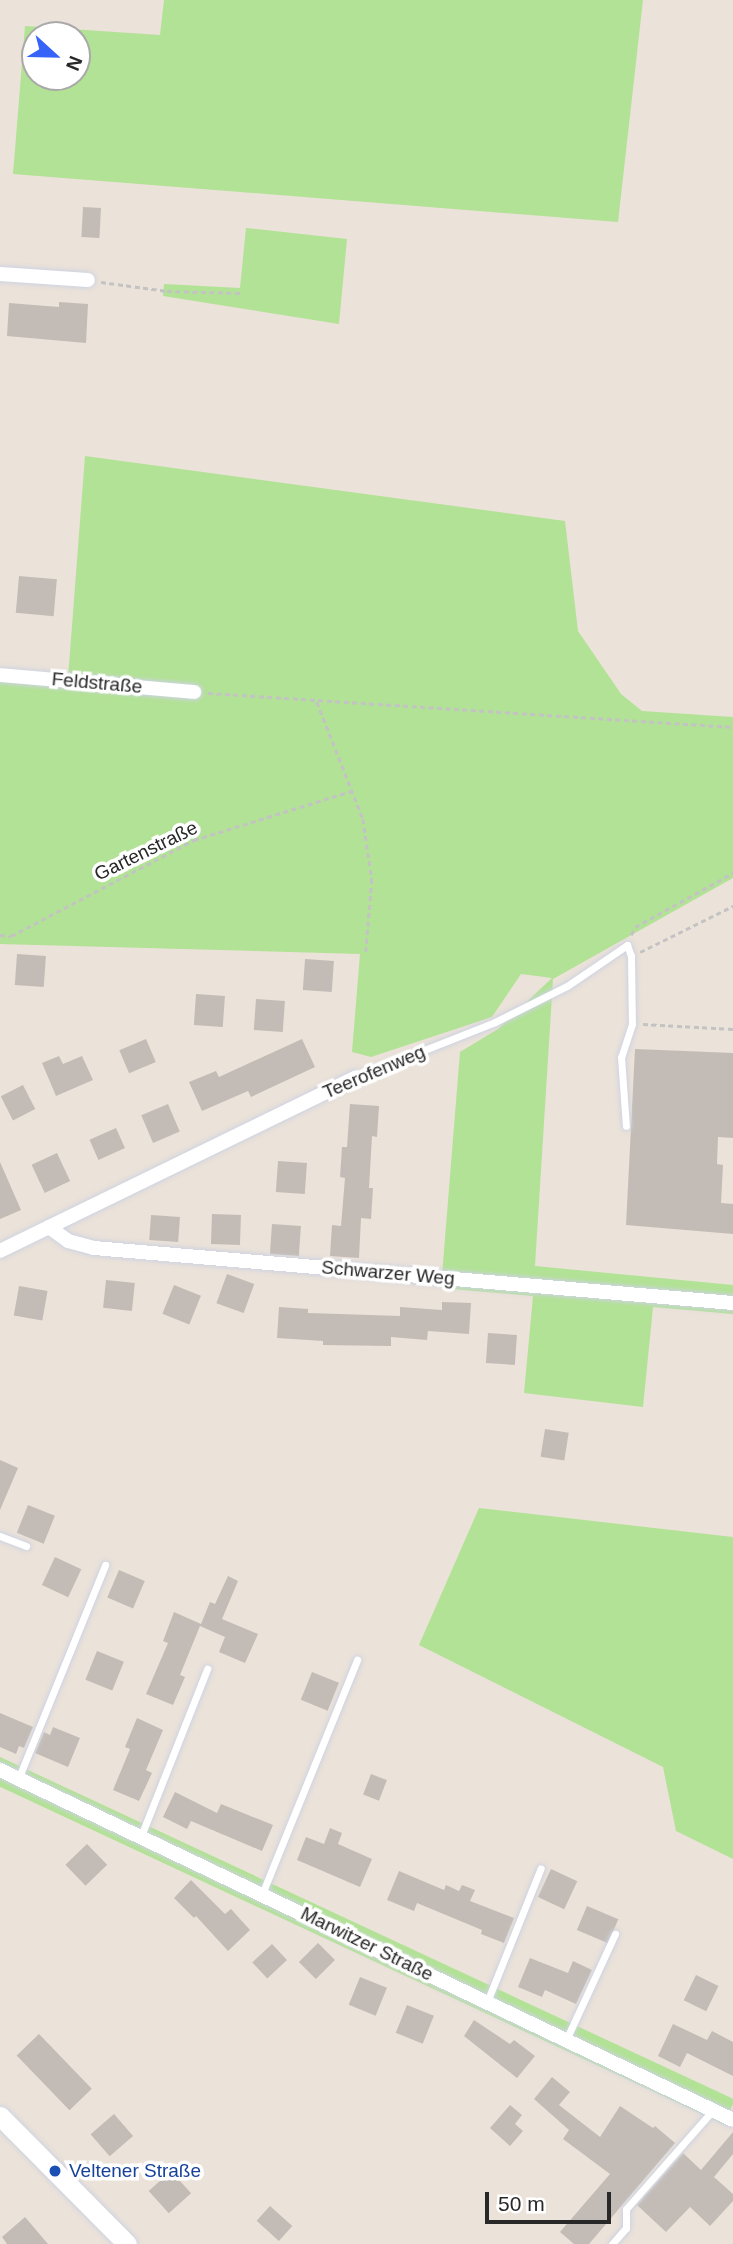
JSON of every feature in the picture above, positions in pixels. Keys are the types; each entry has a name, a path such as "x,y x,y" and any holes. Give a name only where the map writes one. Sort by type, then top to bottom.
{"main road":[{"path":"0,2116 127,2244"}],"street":[{"path":"0,274 88,280"},
{"name":"Feldstraße","path":"0,675 194,692"},
{"name":"Teerofenweg","path":"0,1251 356,1077"},
{"name":"Schwarzer Weg","path":"49,1227 68,1241 94,1248 733,1303"},
{"name":"Marwitzer Straße","path":"0,1770 733,2120"}],"lane":[{"path":"626,1126 621,1057 632,1024 631,956 627,945"},
{"name":"Teerofenweg","path":"356,1077 495,1022 567,986 627,945"},
{"path":"0,1536 26,1546"},
{"path":"19,1777 105,1565"},
{"path":"262,1894 357,1660"},
{"path":"141,1836 207,1669"},
{"path":"487,2002 541,1868"},
{"path":"566,2040 615,1934"},
{"path":"612,2244 626,2228 626,2209 712,2110"}],"path":[{"path":"88,280 167,291 240,293"},
{"path":"194,692 733,727"},
{"path":"317,702 363,819 372,880 366,952"},
{"name":"Gartenstraße","path":"0,935 11,936 194,840 351,791"},
{"path":"627,945 635,927 733,873"},
{"path":"631,956 733,905"},
{"path":"632,1024 733,1029"}],"green space":[{"path":"164,0 643,0 618,222 13,174 21,75 21,91 91,91 91,30 160,35"},
{"path":"246,228 347,239 339,324 163,296 164,284 240,288"},
{"path":"85,456 565,521 578,631 621,694 642,711 733,717 733,878 553,979 535,1266 733,1285 733,1314 653,1307 643,1407 524,1393 533,1296 441,1288 460,1052 498,1029 552,978 521,974 492,1017 371,1057 352,1052 360,954 0,944 0,673 68,678"},
{"path":"479,1508 733,1537 733,1859 676,1831 663,1767 419,1645"},
{"path":"0,1757 733,2099 724,2124 0,1787"}],"building":[{"path":"83,207 101,208 99,238 81,237"},
{"path":"59,302 88,304 86,343 7,336 9,303 59,307"},
{"path":"19,576 57,579 54,616 16,613"},
{"path":"17,954 46,956 44,987 15,985"},
{"path":"305,959 334,961 332,992 303,990"},
{"path":"196,994 225,996 223,1027 194,1025"},
{"path":"256,999 285,1001 283,1032 254,1030"},
{"path":"146,1039 156,1062 129,1073 119,1050"},
{"path":"302,1039 315,1067 251,1097 248,1091 202,1111 189,1082 216,1071 219,1077"},
{"path":"635,1049 733,1053 733,1138 718,1137 717,1164 723,1165 721,1203 733,1204 733,1234 626,1225"},
{"path":"59,1056 63,1064 82,1056 93,1080 56,1096 42,1063"},
{"path":"23,1085 35,1109 13,1120 1,1096"},
{"path":"168,1104 180,1132 153,1143 141,1115"},
{"path":"350,1104 379,1106 377,1137 372,1136 369,1188 373,1188 371,1219 361,1218 359,1258 330,1256 332,1225 341,1226 345,1178 340,1177 342,1147 347,1147"},
{"path":"116,1128 125,1148 98,1160 90,1140"},
{"path":"57,1153 70,1181 45,1193 32,1165"},
{"path":"278,1161 307,1163 305,1194 276,1192"},
{"path":"0,1162 21,1210 0,1219"},
{"path":"212,1214 241,1215 240,1245 211,1244"},
{"path":"151,1215 180,1217 178,1242 149,1240"},
{"path":"272,1224 301,1226 299,1256 270,1254"},
{"path":"227,1274 254,1284 244,1313 216,1303"},
{"path":"106,1280 135,1283 132,1311 103,1308"},
{"path":"174,1285 201,1296 189,1325 162,1314"},
{"path":"19,1286 48,1291 42,1321 14,1316"},
{"path":"442,1302 471,1303 469,1334 428,1331 427,1340 391,1337 391,1346 323,1345 323,1341 277,1338 279,1307 308,1309 308,1313 400,1316 400,1307 442,1310"},
{"path":"488,1333 517,1335 515,1365 486,1363"},
{"path":"545,1429 569,1433 564,1460 541,1457"},
{"path":"0,1460 18,1468 0,1510"},
{"path":"28,1505 55,1516 44,1544 17,1533"},
{"path":"55,1557 81,1569 68,1597 42,1585"},
{"path":"119,1570 145,1581 133,1609 107,1598"},
{"path":"228,1576 238,1581 222,1619 258,1634 245,1663 219,1652 225,1637 200,1626 180,1675 185,1677 173,1705 146,1694 168,1643 163,1641 174,1612 201,1624 210,1602 215,1604"},
{"path":"97,1651 124,1662 112,1691 85,1680"},
{"path":"312,1672 339,1683 328,1711 301,1700"},
{"path":"0,1713 33,1727 24,1748 19,1746 16,1754 0,1747"},
{"path":"137,1718 163,1730 146,1770 152,1773 139,1801 113,1790 130,1749 125,1747"},
{"path":"53,1727 80,1738 68,1767 35,1753 44,1732 50,1735"},
{"path":"371,1774 387,1780 379,1801 363,1795"},
{"path":"175,1792 217,1813 221,1804 273,1825 262,1851 191,1821 187,1829 163,1817"},
{"path":"330,1828 342,1833 338,1844 372,1859 360,1887 297,1860 306,1837 324,1844"},
{"path":"87,1844 107,1865 86,1886 65,1865"},
{"path":"551,1869 577,1881 564,1909 538,1897"},
{"path":"399,1871 444,1890 446,1885 459,1891 462,1885 475,1890 470,1901 514,1918 504,1943 481,1934 482,1930 417,1903 414,1911 387,1900"},
{"path":"191,1880 225,1914 231,1909 250,1930 228,1951 196,1916 194,1918 174,1898"},
{"path":"587,1906 618,1919 608,1943 577,1930"},
{"path":"318,1943 335,1960 316,1979 299,1962"},
{"path":"272,1944 287,1960 267,1979 252,1962"},
{"path":"530,1958 568,1973 573,1961 592,1970 576,2004 545,1990 542,1997 518,1987"},
{"path":"696,1975 718,1986 706,2011 684,2000"},
{"path":"360,1977 387,1988 376,2016 349,2005"},
{"path":"407,2005 434,2016 423,2044 396,2033"},
{"path":"474,2020 510,2044 514,2040 535,2056 517,2078 464,2036"},
{"path":"673,2024 707,2040 712,2031 733,2042 733,2076 687,2053 680,2067 658,2056"},
{"path":"39,2034 92,2089 69,2110 17,2056"},
{"path":"552,2077 570,2092 559,2105 600,2137 620,2106 653,2128 655,2126 675,2143 589,2244 574,2244 560,2232 610,2174 563,2139 569,2130 534,2099"},
{"path":"510,2105 522,2115 515,2124 523,2131 510,2146 490,2128"},
{"path":"114,2114 133,2136 110,2156 91,2134"},
{"path":"733,2132 733,2154 714,2177 733,2194 733,2201 710,2226 690,2207 666,2232 637,2205 683,2153 701,2170"},
{"path":"171,2171 191,2193 169,2213 149,2191"},
{"path":"270,2206 292,2226 279,2241 257,2221"},
{"path":"25,2217 48,2244 7,2244 2,2237"}],"place":[{"name":"Veltener Straße","path":"55,2171"}]}
